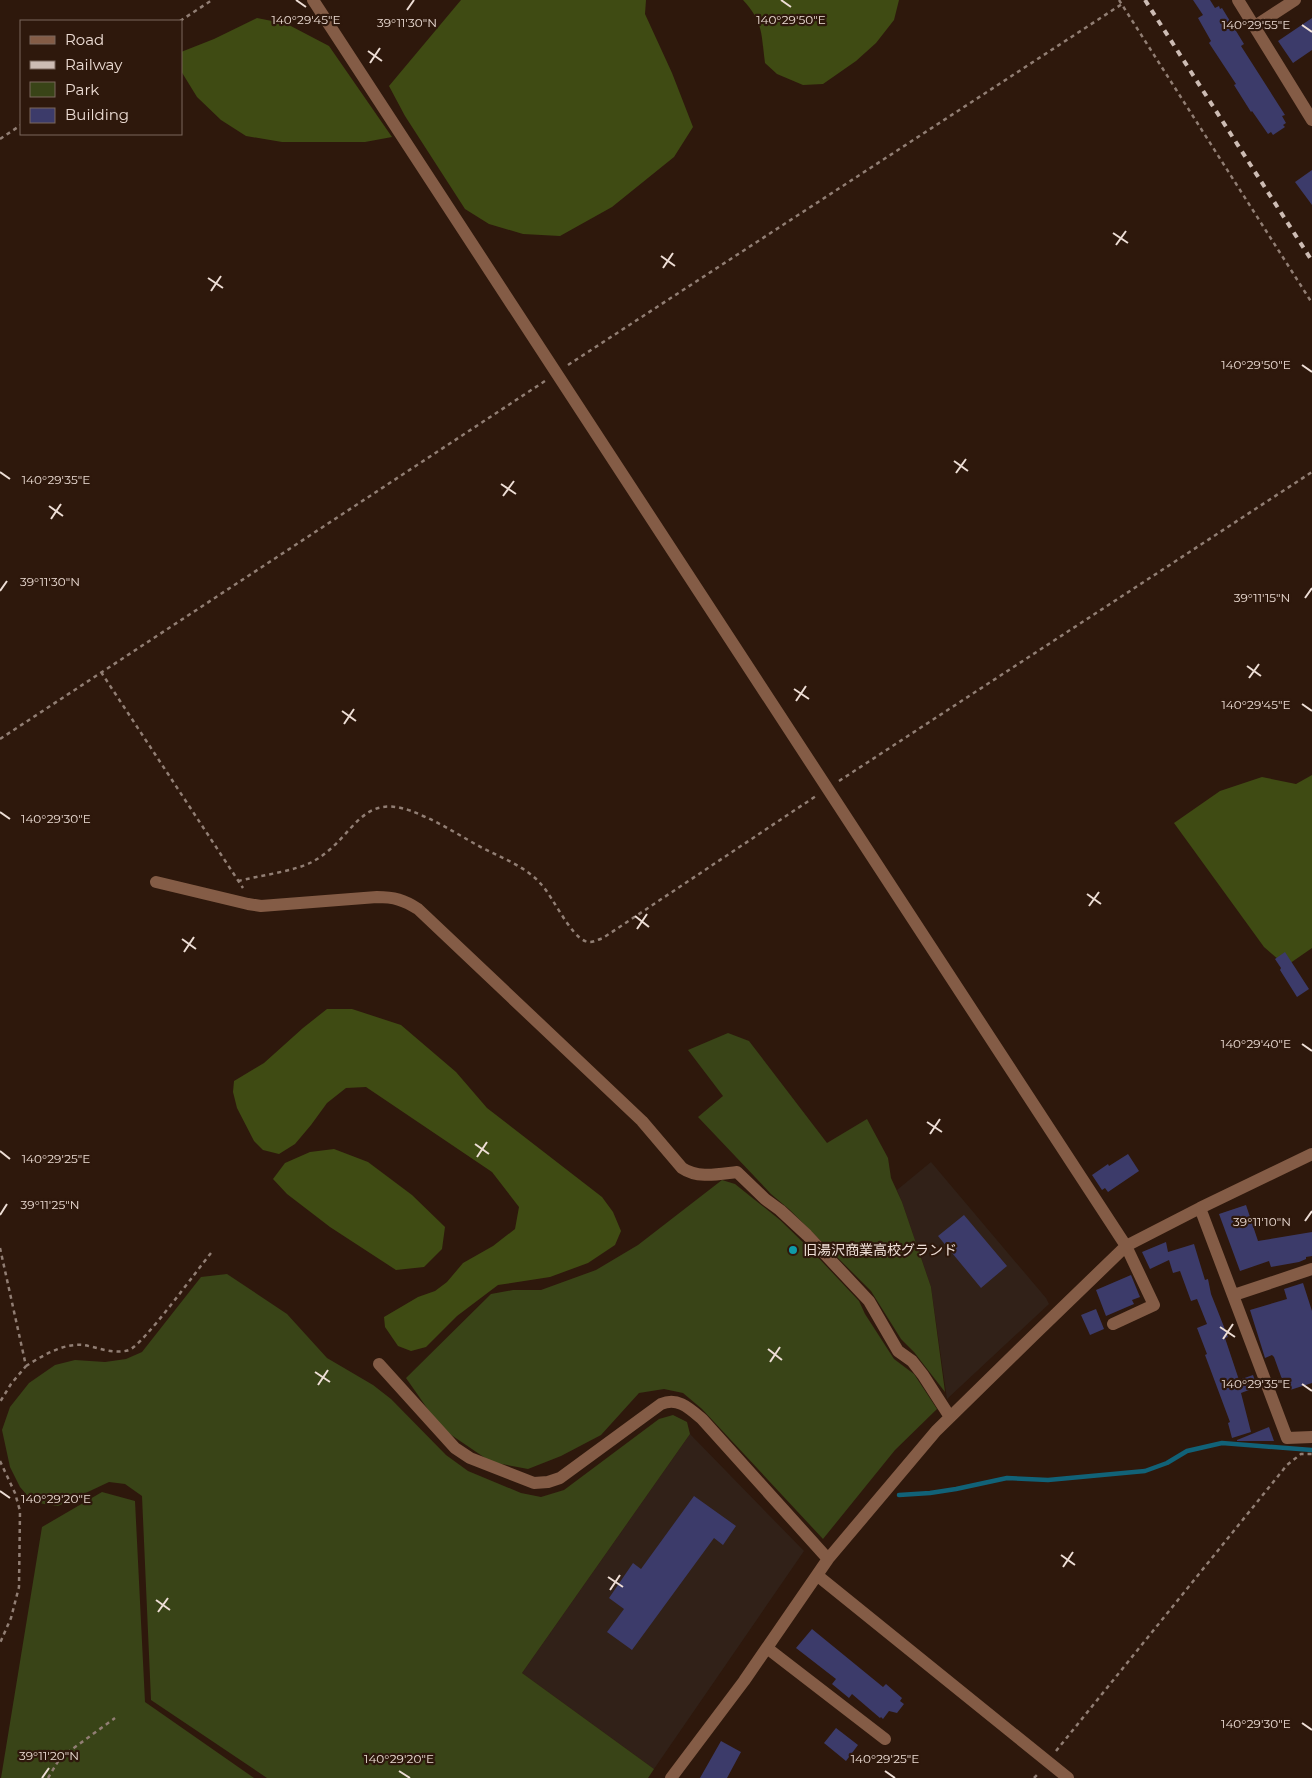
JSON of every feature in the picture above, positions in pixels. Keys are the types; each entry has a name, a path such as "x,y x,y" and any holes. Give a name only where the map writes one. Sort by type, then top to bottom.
{"street":[{"path":"313,0 1126,1246 1154,1305 1113,1324"},
{"path":"1238,0 1312,120"},
{"path":"1255,26 1295,0"},
{"path":"156,882 254,905 392,897 407,901 418,909 642,1121 682,1168 690,1173 700,1175 737,1172 807,1235 869,1301 898,1351 912,1362 923,1375 950,1417"},
{"path":"671,1778 767,1648 828,1559 950,1417 1126,1246 1312,1154"},
{"path":"1200,1208 1287,1438 1312,1438"},
{"path":"1234,1295 1312,1269"},
{"path":"379,1364 455,1448 470,1458 534,1483 548,1482 560,1478 661,1404 670,1400 679,1403 691,1409 702,1419 828,1559"},
{"path":"818,1576 1068,1778"},
{"path":"767,1648 885,1739"}],"path":[{"path":"182,20 212,0"},
{"path":"1119,0 1312,303"},
{"path":"0,739 1122,4"},
{"path":"0,139 20,126"},
{"path":"238,880 312,862 326,852 363,816 376,808 391,806 422,815 524,870 542,885 573,931 586,942 593,942 603,938 828,788 1312,472"},
{"path":"101,672 254,905"},
{"path":"0,1248 26,1366"},
{"path":"0,1402 11,1384 26,1366 69,1346 81,1345 116,1352 130,1350 144,1338 211,1253"},
{"path":"1048,1762 1288,1465 1301,1454 1312,1454"},
{"path":"0,1461 15,1493 20,1510 19,1586 11,1618 0,1643"},
{"path":"48,1778 60,1758 115,1718"}],"shaded area":[{"path":"931,1162 1046,1298 1049,1304 947,1399 931,1287 897,1190"},
{"path":"690,1434 804,1551 654,1769 522,1673"}],"green space":[{"path":"461,0 646,0 645,14 672,73 693,127 674,157 612,207 560,236 523,234 489,224 465,209 405,116 389,86"},
{"path":"743,0 899,0 894,20 876,43 856,61 823,84 803,85 777,74 765,63 762,36 758,22"},
{"path":"257,18 287,24 329,46 392,137 365,142 282,142 246,136 221,120 197,97 182,73 182,52 214,39"},
{"path":"1312,775 1312,948 1286,966 1264,947 1174,823 1220,791 1262,777 1296,784"},
{"path":"327,1009 352,1009 401,1025 456,1072 487,1108 602,1197 613,1212 621,1231 615,1245 588,1263 550,1277 498,1285 457,1316 426,1347 411,1351 398,1346 385,1327 384,1317 418,1297 435,1291 447,1282 463,1263 493,1246 515,1229 519,1207 492,1172 366,1087 346,1088 327,1103 295,1144 279,1154 263,1150 254,1141 237,1108 233,1092 234,1081 264,1063"},
{"path":"728,1033 749,1041 827,1143 867,1119 888,1158 891,1178 902,1202 931,1287 945,1392 914,1352 901,1339 871,1291 790,1210 771,1194 698,1117 723,1096 688,1050"},
{"path":"334,1149 368,1162 412,1195 445,1227 442,1249 424,1267 396,1270 330,1227 287,1194 273,1179 285,1163 310,1152"},
{"path":"722,1180 735,1184 780,1220 813,1252 859,1301 865,1314 894,1359 914,1374 937,1409 895,1450 823,1539 702,1409 683,1393 664,1389 639,1393 601,1435 561,1456 528,1469 491,1462 441,1428 406,1378 491,1294 513,1290 541,1290 596,1270 638,1245"},
{"path":"227,1274 287,1314 327,1358 373,1385 391,1399 446,1455 468,1471 521,1493 541,1497 564,1490 659,1419 673,1415 687,1422 690,1434 522,1673 654,1769 648,1778 267,1778 151,1700 142,1496 125,1484 109,1482 58,1506 32,1501 20,1487 10,1467 2,1430 10,1407 29,1383 55,1365 75,1360 105,1362 126,1359 142,1352 201,1277"},
{"path":"102,1492 135,1501 145,1702 254,1778 1,1778 42,1527"}],"building":[{"path":"1193,0 1210,0 1215,8 1219,6 1220,9 1222,8 1244,44 1241,46 1285,115 1282,116 1286,123 1283,125 1285,127 1273,135 1271,132 1268,134 1251,112 1234,85 1236,84 1209,43 1211,41 1198,18 1203,15"},
{"path":"1312,18 1312,50 1293,63 1278,41"},
{"path":"1312,170 1312,205 1295,182"},
{"path":"1285,952 1309,989 1297,997 1275,959"},
{"path":"1128,1154 1139,1171 1108,1192 1105,1188 1102,1190 1092,1175"},
{"path":"1246,1205 1258,1241 1312,1232 1312,1256 1306,1257 1306,1259 1299,1262 1271,1267 1269,1261 1240,1271 1219,1214"},
{"path":"964,1215 1007,1266 981,1288 938,1236"},
{"path":"1166,1242 1168,1252 1194,1244 1205,1280 1208,1279 1211,1294 1228,1337 1225,1338 1239,1380 1253,1375 1257,1387 1241,1393 1251,1432 1232,1438 1228,1423 1230,1422 1197,1328 1207,1324 1197,1299 1191,1301 1180,1271 1173,1273 1169,1260 1150,1269 1142,1252"},
{"path":"1131,1275 1140,1297 1132,1300 1134,1304 1106,1316 1096,1290"},
{"path":"1303,1283 1312,1311 1312,1383 1290,1390 1287,1381 1283,1382 1274,1357 1272,1355 1265,1358 1250,1310 1287,1299 1284,1289"},
{"path":"1096,1309 1104,1329 1090,1335 1081,1315"},
{"path":"1269,1427 1274,1441 1237,1441 1237,1440"},
{"path":"694,1496 736,1526 723,1545 714,1538 632,1650 607,1632 624,1609 609,1598 633,1563 641,1569"},
{"path":"812,1629 883,1687 886,1684 902,1698 900,1701 904,1704 897,1713 889,1711 883,1719 880,1718 852,1694 849,1698 832,1684 836,1679 796,1648"},
{"path":"836,1728 858,1745 846,1761 824,1743"},
{"path":"721,1741 741,1752 727,1778 700,1778"}],"waterway":[{"path":"899,1495 956,1489 1007,1478 1048,1480 1145,1471 1167,1463 1187,1451 1222,1443 1312,1450"}],"railway":[{"path":"1145,0 1312,261"}],"place":[{"name":"旧湯沢商業高校グランド","path":"793,1250"}]}
